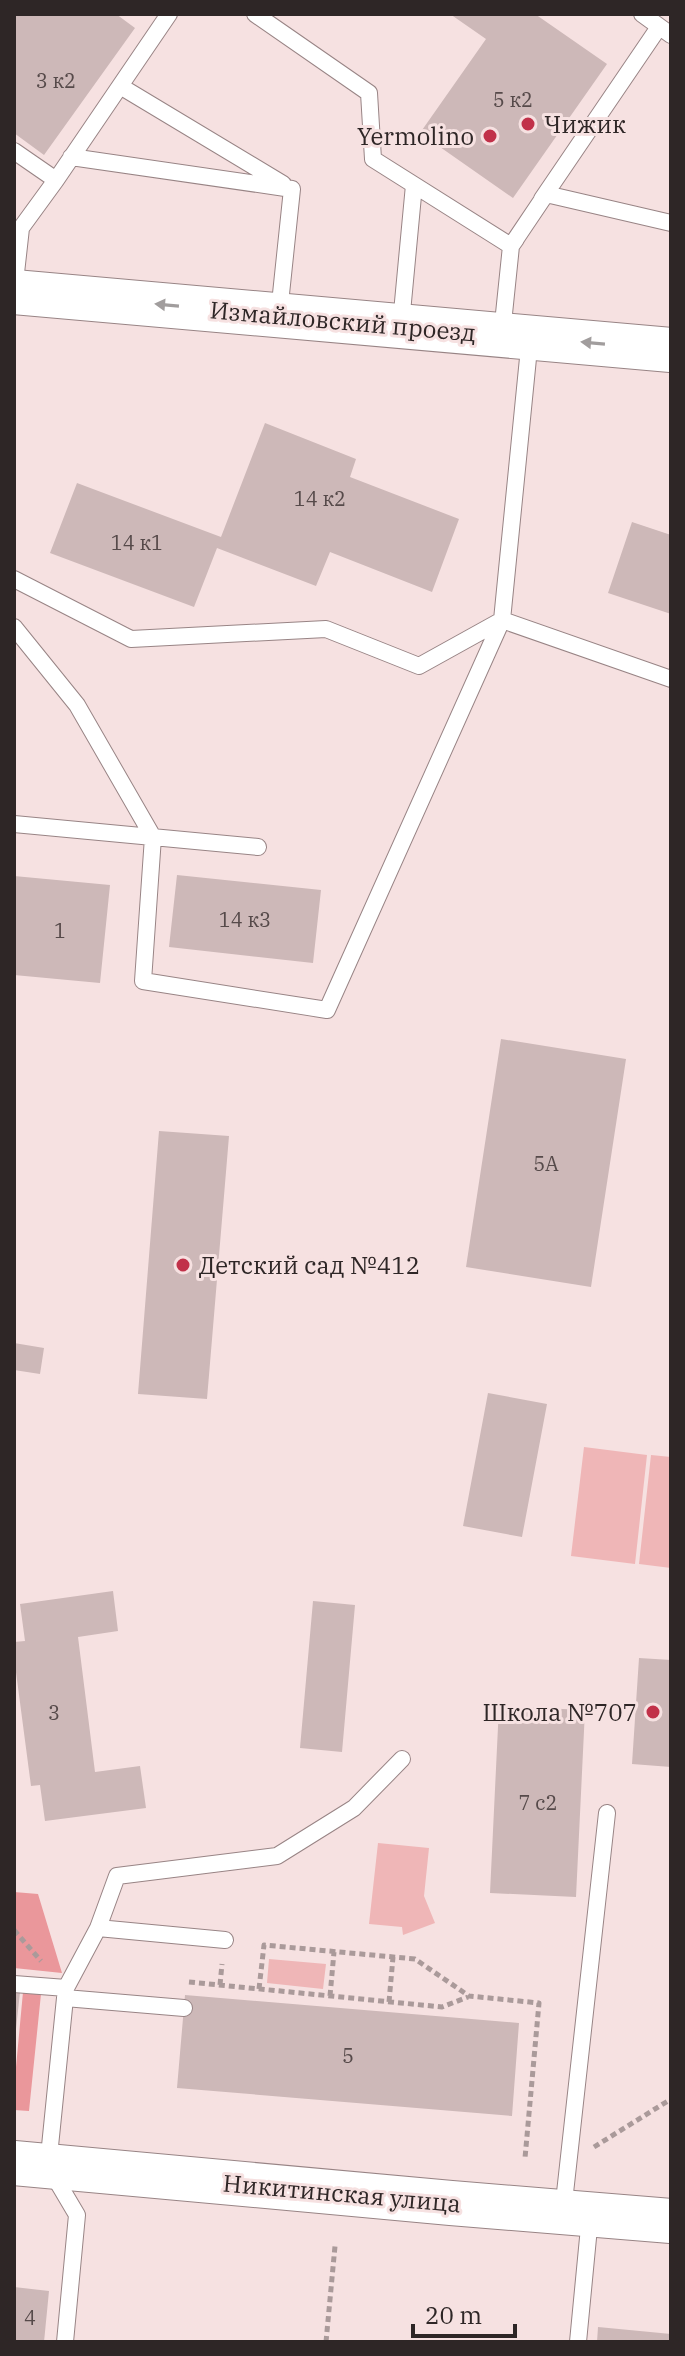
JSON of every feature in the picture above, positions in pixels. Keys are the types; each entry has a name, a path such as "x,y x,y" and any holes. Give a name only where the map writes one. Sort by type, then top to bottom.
{"street":[{"name":"Измайловский проезд","path":"14,292 671,350"},
{"name":"Никитинская улица","path":"31,2164 671,2221"}],"lane":[{"path":"14,292 21,228 169,14"},
{"path":"255,14 369,93 373,159 511,246"},
{"path":"14,627 77,705 153,837 143,981 327,1010 502,620 516,336 511,246 665,31 642,14"},
{"path":"120,86 292,189"},
{"path":"14,151 56,180"},
{"path":"71,157 292,189"},
{"path":"400,326 414,185"},
{"path":"279,315 292,189"},
{"path":"546,194 671,223"},
{"path":"14,579 131,639 326,629 419,666 502,620 671,679"},
{"path":"14,824 258,847"},
{"path":"65,2342 77,2215 31,2164 65,1993 98,1928 117,1876 277,1856 354,1808 402,1759"},
{"path":"578,2342 576,2214 569,2162 607,1813"},
{"path":"98,1928 225,1940"},
{"path":"14,1984 184,2008"}],"path":[{"path":"259,1989 264,1945 415,1959 469,1996"},
{"path":"330,1996 334,1952"},
{"path":"389,2002 393,1957"},
{"path":"181,1981 220,1982 259,1989 442,2007 469,1996 539,2003 525,2158"},
{"path":"569,2162 671,2099"},
{"path":"326,2342 335,2246"}],"shaded area":[{"path":"584,1447 647,1455 635,1564 571,1556"},
{"path":"651,1455 671,1457 671,1568 639,1564"},
{"path":"378,1843 429,1848 424,1896 435,1923 403,1935 402,1927 369,1924"},
{"path":"14,1892 38,1894 62,1973 14,1968"},
{"path":"269,1959 326,1964 323,1989 267,1983"},
{"path":"23,1992 41,1994 29,2111 14,2110 14,2068"}],"building":[{"path":"14,14 116,14 135,28 44,155 14,133"},
{"path":"450,14 535,14 607,64 513,198 420,133 486,39"},
{"path":"265,423 356,459 350,477 459,519 432,592 330,552 316,586 217,548 194,607 50,553 77,483 221,537"},
{"path":"632,522 671,535 671,614 608,593"},
{"path":"177,875 321,890 313,963 169,947"},
{"path":"14,876 110,885 100,983 14,975"},
{"path":"501,1039 626,1059 591,1287 466,1267"},
{"name":"Детский сад №412","path":"159,1131 229,1136 207,1399 138,1394"},
{"path":"14,1343 44,1348 40,1374 14,1370"},
{"path":"488,1393 547,1404 522,1537 463,1526"},
{"path":"113,1591 118,1631 78,1637 95,1772 140,1766 146,1808 45,1821 40,1785 31,1786 14,1657 14,1642 25,1641 20,1604"},
{"path":"313,1601 355,1605 342,1752 300,1748"},
{"name":"Школа №707","path":"639,1658 671,1660 671,1767 632,1764"},
{"path":"499,1706 585,1710 576,1897 490,1893"},
{"path":"14,1992 20,1992 16,2029 14,2029"},
{"path":"185,1995 519,2023 512,2116 177,2088"},
{"path":"14,2287 49,2291 44,2342 14,2342"},
{"path":"598,2327 671,2334 671,2342 597,2342"}],"place":[{"name":"Чижик","path":"528,124"},
{"name":"Yermolino","path":"490,136"},
{"name":"Детский сад №412","path":"183,1265"},
{"name":"Школа №707","path":"653,1712"}]}
